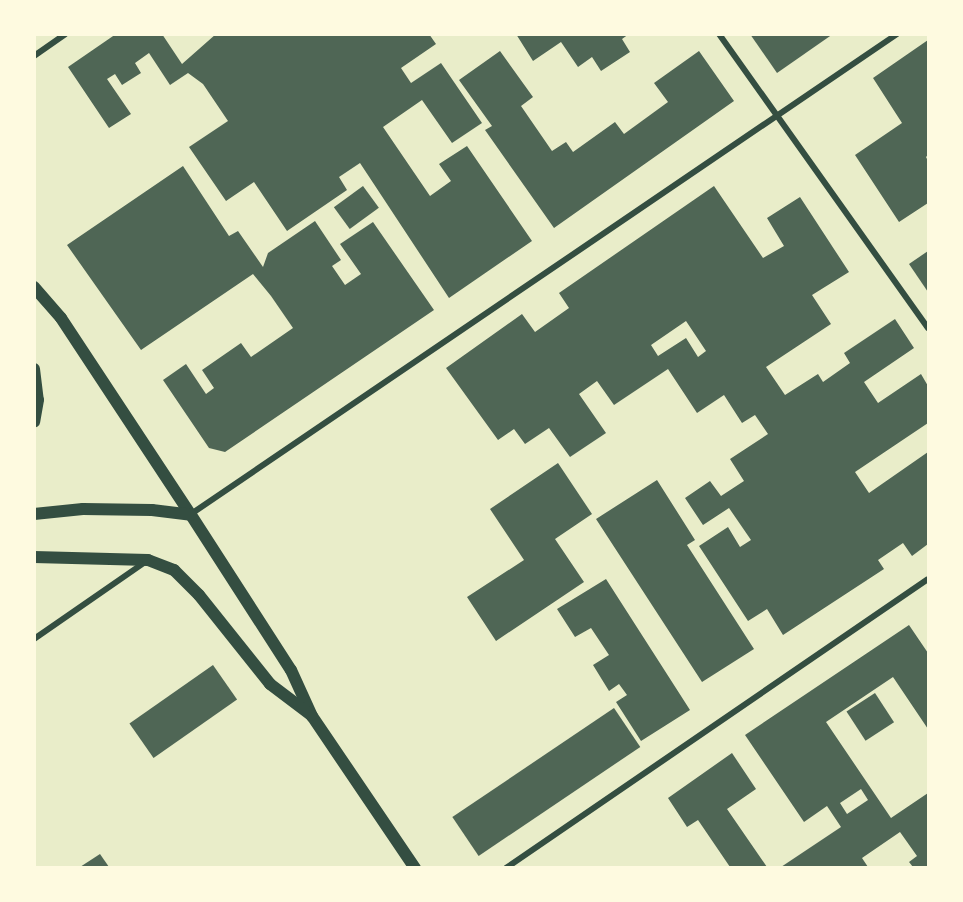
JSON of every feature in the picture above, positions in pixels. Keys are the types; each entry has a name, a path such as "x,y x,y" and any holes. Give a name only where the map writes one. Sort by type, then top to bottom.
{"main road":[{"path":"34,287 61,318 191,515 291,670 312,716 415,867"},
{"path":"34,369 38,400 34,422"},
{"path":"34,514 83,509 152,510 191,515"},
{"path":"34,558 148,560 174,570 199,595 270,684 312,716"}],"street":[{"path":"34,56 65,34"},
{"path":"719,34 928,328"},
{"path":"191,515 897,34"},
{"path":"34,639 148,560"},
{"path":"506,867 928,579"}],"building":[{"path":"116,34 162,34 182,64 216,34 429,34 436,44 401,68 411,83 441,63 482,123 452,143 422,100 383,127 430,196 451,181 439,164 467,146 532,241 449,298 360,163 339,177 347,190 287,231 254,182 226,201 189,147 228,121 203,84 188,73 170,85 149,53 135,63 141,73 122,85 115,74 107,79 131,114 109,128 68,67"},
{"path":"516,34 629,34 622,39 630,52 601,71 592,57 578,67 561,42 533,61"},
{"path":"750,34 833,34 777,73"},
{"path":"928,40 928,155 926,157 928,161 928,203 899,222 855,155 902,123 873,78"},
{"path":"500,51 533,97 521,106 552,151 566,142 573,152 615,122 624,134 668,102 654,83 699,51 734,101 554,228 485,130 492,126 459,80"},
{"path":"183,166 229,236 238,231 263,267 268,253 315,221 341,260 332,266 345,285 361,274 340,244 373,222 434,310 225,452 209,448 163,380 186,364 206,394 214,388 202,370 241,343 251,357 293,328 271,296 253,274 141,350 67,245"},
{"path":"363,186 379,208 350,229 334,207"},
{"path":"714,186 763,258 784,246 767,218 800,197 849,272 812,295 831,324 766,367 785,395 818,374 823,382 850,363 844,353 895,319 914,348 864,382 878,403 921,374 928,386 928,423 855,472 869,493 928,452 928,544 912,556 903,543 878,560 884,569 783,635 767,609 748,621 699,546 728,527 740,547 751,540 729,508 703,525 685,498 710,481 721,496 744,481 730,459 768,434 755,415 742,423 724,395 697,413 668,369 614,405 597,381 579,394 606,433 570,457 549,428 525,444 514,429 498,440 446,368 522,314 535,332 569,308 559,293","holes":["686,321 706,351 698,357 686,338 658,356 651,345"]},
{"path":"928,251 928,292 909,264"},
{"path":"558,463 592,514 555,539 584,582 496,641 467,597 524,560 490,509"},
{"path":"657,480 695,540 687,545 754,649 702,682 596,519"},
{"path":"606,579 690,710 641,741 616,702 627,695 619,684 609,691 593,665 609,655 591,628 575,637 557,609"},
{"path":"909,625 928,653 928,729 893,677 826,722 891,818 928,793 928,867 913,867 909,862 917,856 900,832 862,858 868,867 781,867 841,827 827,806 804,822 745,735","holes":["861,789 868,800 847,814 840,803"]},
{"path":"213,665 237,699 154,758 129,724"},
{"path":"875,693 894,722 866,741 846,712"},
{"path":"614,708 640,747 479,856 452,817"},
{"path":"732,753 756,789 727,809 767,867 730,867 698,820 687,827 668,798"},
{"path":"100,854 109,867 80,867"}]}
